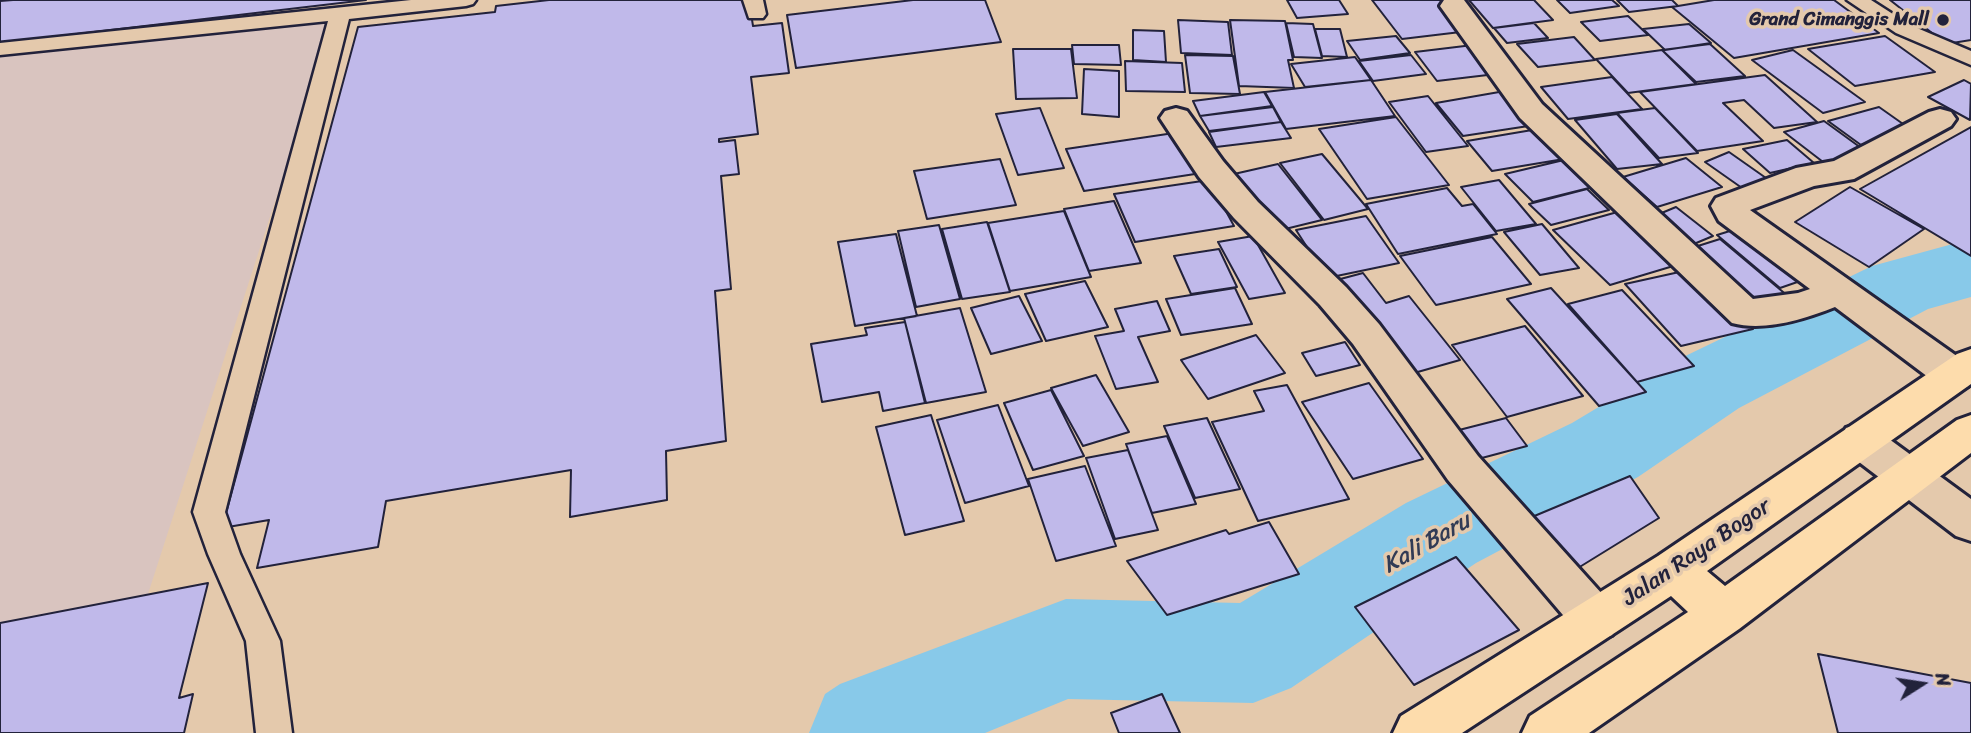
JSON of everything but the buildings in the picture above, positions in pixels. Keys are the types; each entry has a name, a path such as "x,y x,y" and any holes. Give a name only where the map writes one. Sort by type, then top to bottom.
{"highway":[{"name":"Jalan Raya Bogor","path":"1418,733 1674,570 1963,370"},
{"path":"1548,733 1723,614 1971,431"},
{"path":"1674,570 1723,614"}],"street":[{"path":"1454,6 1531,111 1745,313 1802,306 1840,294"},
{"path":"1176,118 1211,169 1246,210 1333,296 1366,334 1462,468 1596,620"},
{"path":"1940,119 1842,171 1808,176 1728,206 1731,213 1840,294 1896,333 1963,370"},
{"path":"1860,440 1971,523"}],"lane":[{"path":"0,48 467,0"},
{"path":"1857,0 1903,29 1971,59"},
{"path":"274,733 263,641 224,554 209,512 340,14"}],"shaded area":[{"path":"334,19 103,733 0,733 0,53"}],"waterway":[{"name":"Kali Baru","path":"865,733 879,722 1066,649 1253,653 1441,533 1605,450 1708,384 1901,287 1971,268"}],"place":[{"name":"Grand Cimanggis Mall","path":"1943,20"}]}
